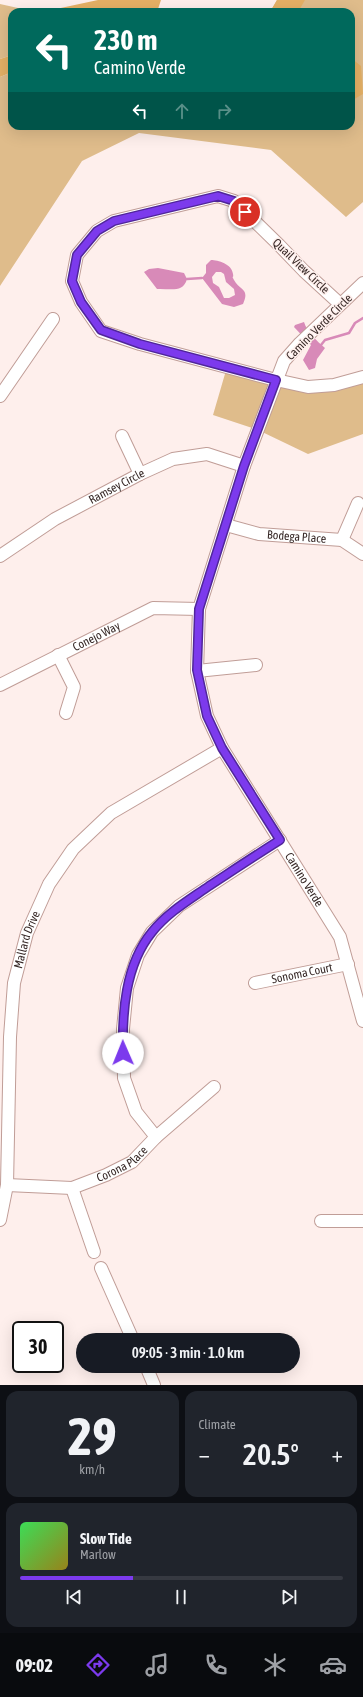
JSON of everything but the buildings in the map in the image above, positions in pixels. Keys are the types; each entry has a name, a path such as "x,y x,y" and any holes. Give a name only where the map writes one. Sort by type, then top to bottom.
{"street":[{"name":"Quail View Circle","path":"276,380 140,344 101,330 81,302 72,281 77,255 97,231 114,221 218,196 234,201 304,271 340,304"},
{"name":"Camino Verde Circle","path":"276,380 284,361 300,343 363,282"},
{"path":"0,396 53,319"},
{"path":"276,380 308,387 334,385 363,377"},
{"name":"Camino Verde","path":"276,380 244,466 199,609 197,670 207,716 222,748 340,937 363,1019"},
{"path":"122,436 140,474"},
{"name":"Ramsey Circle","path":"0,556 55,519 173,458 207,454 244,466"},
{"path":"342,540 358,503"},
{"name":"Bodega Place","path":"226,526 259,534 342,540 363,554"},
{"name":"Conejo Way","path":"0,685 154,608 199,609"},
{"path":"58,655 74,687 66,713"},
{"path":"197,670 256,665"},
{"name":"Mallard Drive","path":"0,1220 7,1185 5,1037 14,984 27,933 49,884 73,849 111,813 222,748"},
{"path":"156,1137 136,1112 124,1078 122,1029 127,988 138,955 152,932 179,906 280,840"},
{"name":"Sonoma Court","path":"256,983 348,964"},
{"name":"Corona Place","path":"7,1185 72,1188 106,1175 132,1162 156,1137 214,1086"},
{"path":"72,1188 94,1252"},
{"path":"321,1221 363,1221"},
{"path":"101,1268 130,1333"},
{"path":"149,1373 154,1385"}],"shaded area":[{"path":"98,0 161,0 158,8 61,8"},
{"path":"277,0 363,0 363,202 346,217 271,150 139,133 82,161 0,286 0,77 8,74 8,130 355,130 355,8 272,8"},
{"path":"277,0 305,0 300,8 272,8"},
{"path":"0,4 18,8 8,8 8,56 0,59"},
{"path":"8,56 8,74 0,77 0,59"},
{"path":"355,61 361,66 363,94 355,99"},
{"path":"211,260 214,260 224,263 230,268 236,284 245,292 243,304 234,307 222,304 202,278 206,273 206,265","holes":["216,272 221,272 224,274 226,282 234,289 235,295 229,298 224,298 219,287 213,283 212,277"]},
{"path":"158,268 184,273 187,279 185,284 182,287 175,289 157,289 144,272 149,269"},
{"path":"304,322 310,333 325,348 317,359 315,368 309,370 303,360 311,345 294,327 295,325"},
{"path":"227,367 308,387 363,377 363,434 308,454 258,430 213,415"}],"waterway":[{"path":"187,279 202,278"},
{"path":"321,345 325,340 349,333 355,323 363,318"}],"route":[{"path":"123,1053 122,1029 127,988 138,955 152,932 179,906 280,840 222,748 207,716 197,670 199,609 244,466 276,380 140,344 101,330 81,302 72,281 77,255 97,231 114,221 218,196 234,201 245,212"}]}
